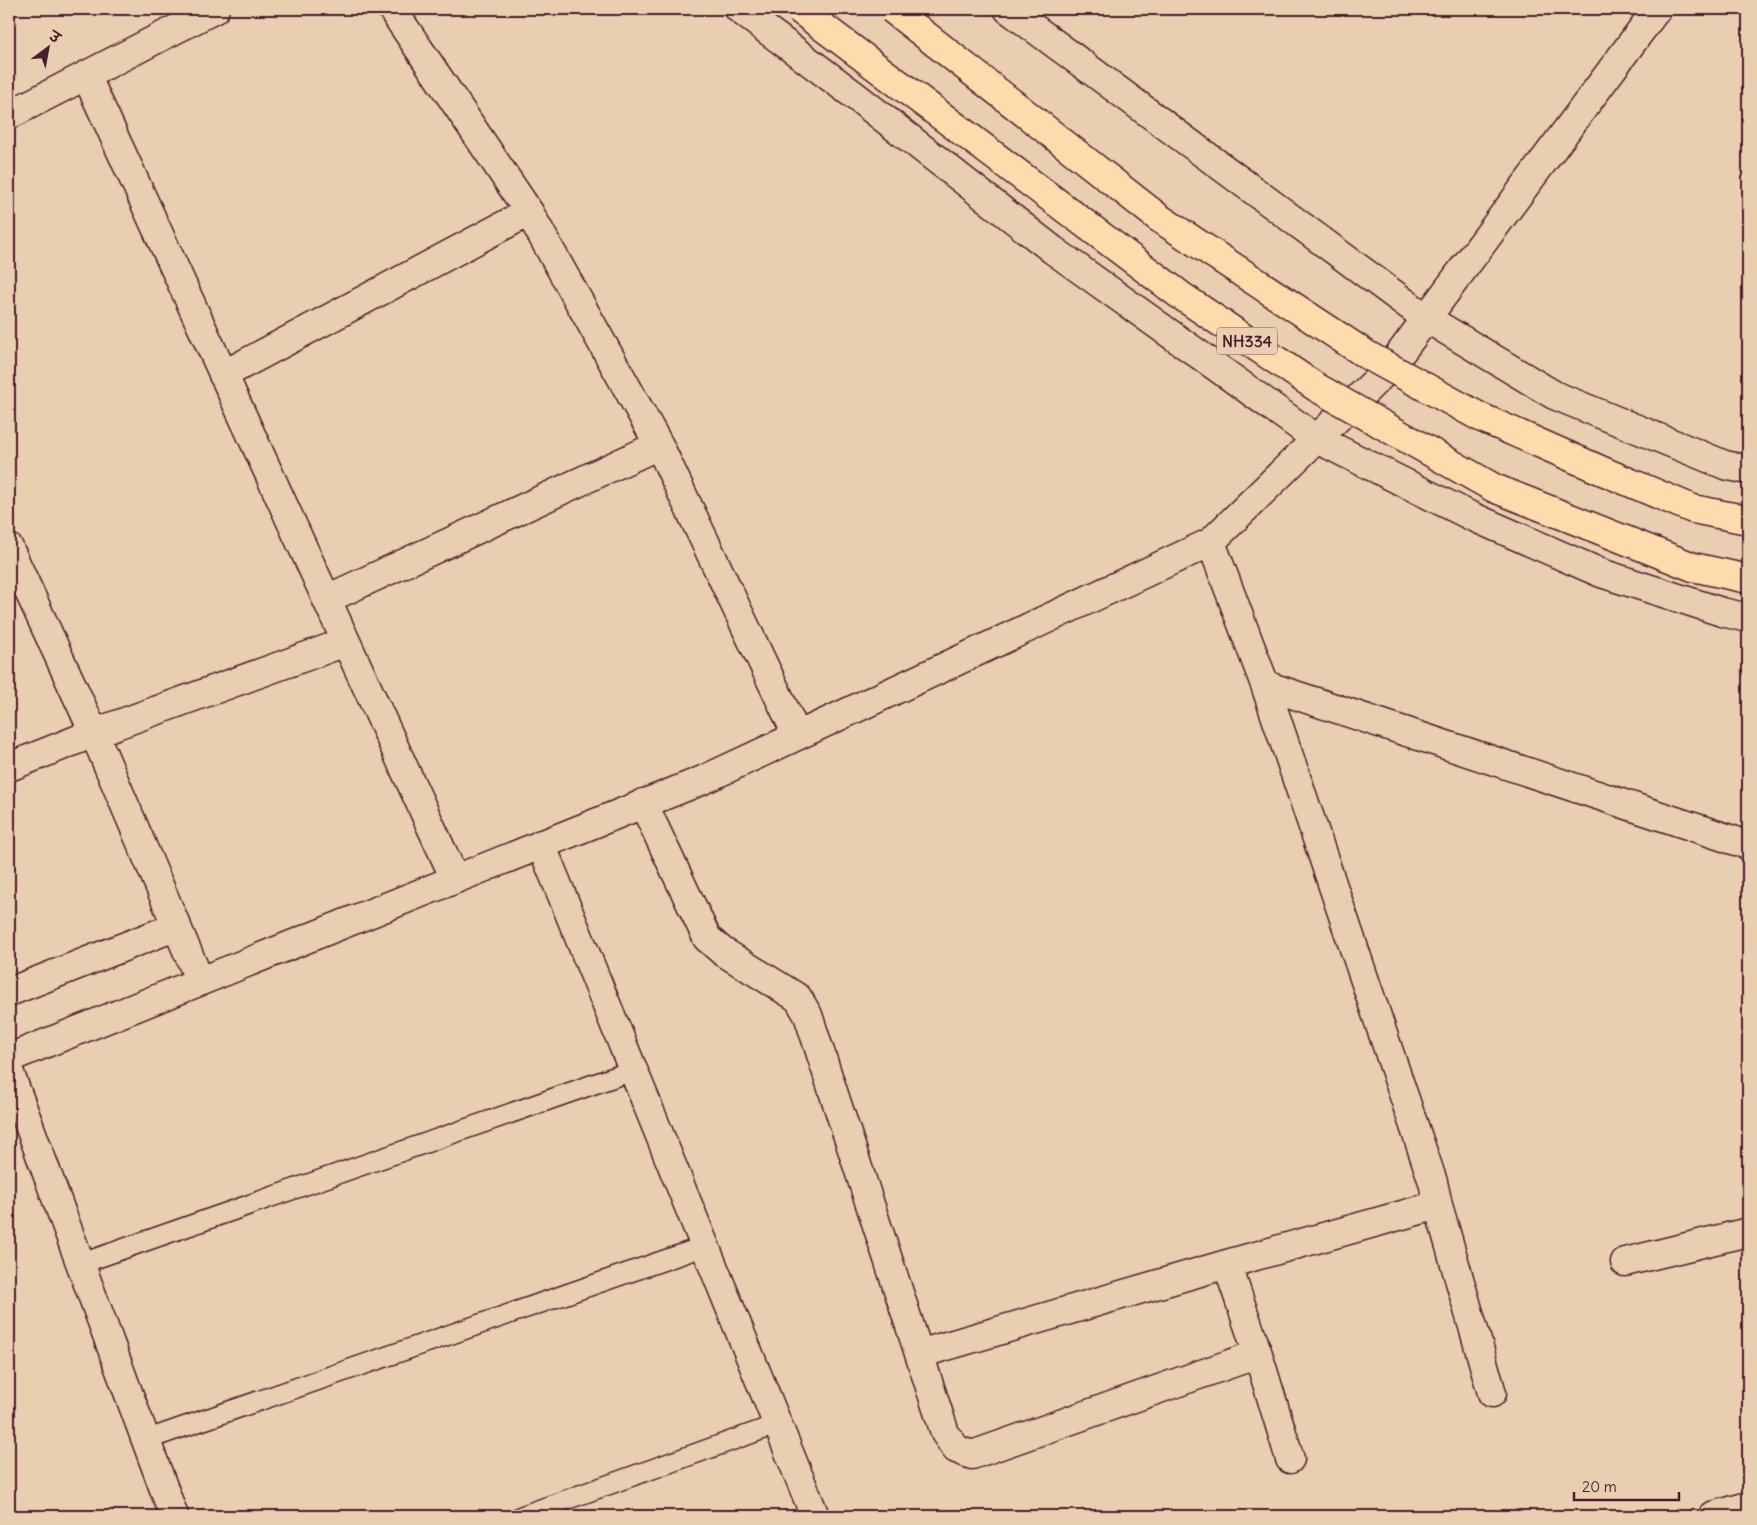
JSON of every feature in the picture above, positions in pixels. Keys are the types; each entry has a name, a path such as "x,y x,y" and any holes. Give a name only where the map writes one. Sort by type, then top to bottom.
{"highway":[{"name":"NH334","path":"798,9 1180,295 1316,387 1494,488 1693,568 1748,579"},
{"path":"892,9 1159,218 1368,355 1480,418 1693,509 1748,520"}],"street":[{"path":"9,115 215,9"},
{"path":"392,9 529,212 659,445 797,735"},
{"path":"739,9 854,95 1053,250 1317,439 1471,516 1602,573 1722,612 1748,618"},
{"path":"1008,9 1426,318 1554,395 1725,465 1748,470"},
{"path":"9,1058 702,780 1211,542 1390,367 1657,9"},
{"path":"86,75 455,879"},
{"path":"223,375 529,212"},
{"path":"327,599 659,445"},
{"path":"1211,542 1265,686 1433,1182 1492,1393"},
{"path":"9,548 94,733 200,982"},
{"path":"9,767 94,733 346,642"},
{"path":"1265,686 1748,845"},
{"path":"643,803 707,938 722,952 798,998 808,1015 945,1433 956,1450 972,1455 1258,1354"},
{"path":"541,844 816,1516"},
{"path":"9,992 177,926"},
{"path":"9,1071 174,1516"},
{"path":"919,1354 1227,1264 1438,1205"},
{"path":"1625,1262 1748,1232"},
{"path":"1227,1264 1258,1354 1290,1459"},
{"path":"1713,1516 1748,1506"}],"lane":[{"path":"80,1264 634,1070"},
{"path":"146,1440 705,1246"},
{"path":"521,1516 778,1424"}]}
